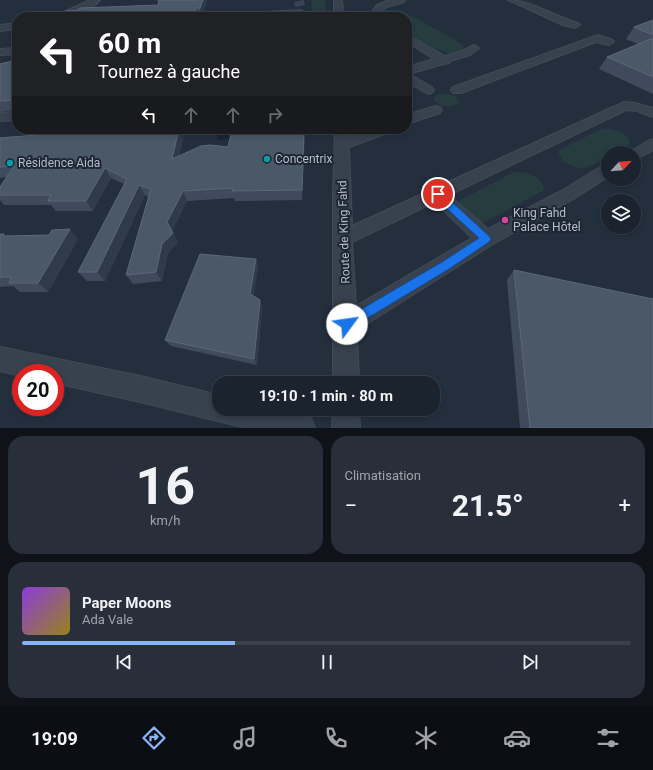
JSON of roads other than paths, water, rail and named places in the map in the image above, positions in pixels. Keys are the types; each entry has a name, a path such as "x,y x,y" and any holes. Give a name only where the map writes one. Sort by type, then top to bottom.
{"street":[{"path":"73,12 89,6 96,0"},
{"path":"338,0 339,12"},
{"path":"377,12 382,5 402,0"},
{"path":"512,0 566,23 575,25"},
{"path":"0,28 12,27"},
{"path":"457,90 593,38 598,38 609,42"},
{"path":"412,40 445,61"},
{"path":"412,70 445,61 466,53 474,48"},
{"path":"412,82 426,95 412,103"},
{"path":"343,238 624,106 638,107 653,112"},
{"path":"412,118 435,110"},
{"path":"0,117 12,116"},
{"path":"342,137 358,134"},
{"name":"Route de King Fahd","path":"342,137 343,238 347,324 346,376"},
{"path":"641,151 653,144"},
{"path":"347,324 445,266 486,239 569,194 601,174"},
{"path":"438,194 486,239"},
{"path":"0,359 140,389 212,406"},
{"path":"252,416 301,428"},
{"path":"346,416 346,428"}],"water":[{"path":"218,134 232,134 231,139 217,140"}],"tunnel":[{"path":"299,1 300,6"}],"place":[{"name":"Concentrix","path":"267,159"},
{"name":"Résidence Aida","path":"10,163"},
{"name":"King Fahd Palace Hôtel","path":"505,220"}]}
